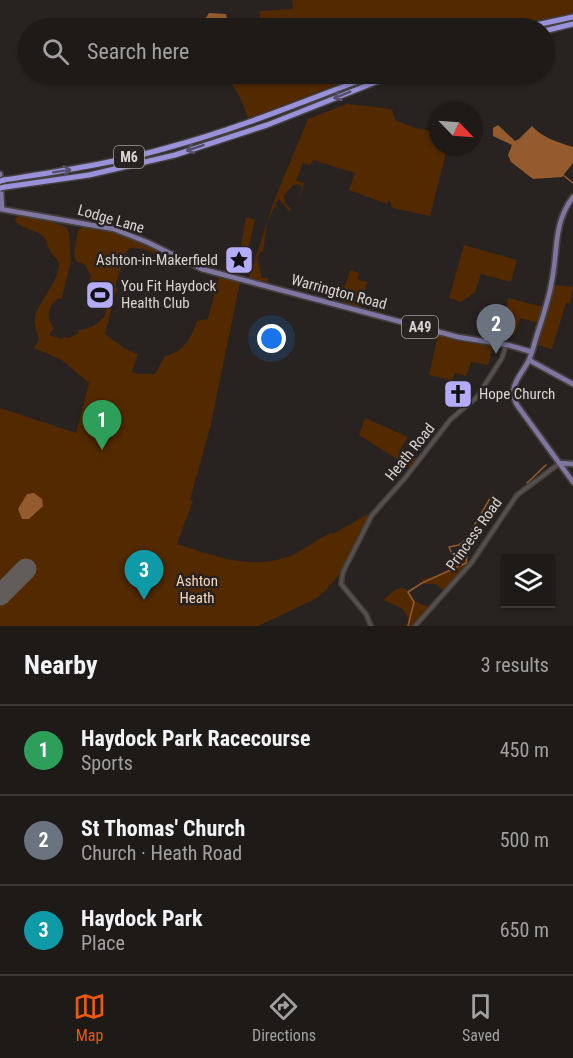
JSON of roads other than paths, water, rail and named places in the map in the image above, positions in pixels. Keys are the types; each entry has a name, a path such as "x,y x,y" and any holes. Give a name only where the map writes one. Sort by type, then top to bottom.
{"highway":[{"path":"555,21 573,17"},
{"path":"555,28 573,24"},
{"name":"M6","path":"2,186 170,147 250,122 350,84"},
{"name":"M6","path":"2,186 90,175 175,155 267,125 371,84"}],"main road":[{"path":"0,174 8,205 15,210"},
{"path":"0,201 2,186"},
{"path":"1,209 2,186"},
{"path":"573,197 562,215 558,228 552,280 532,352 514,385 513,397 573,482"},
{"name":"Lodge Lane","path":"1,209 114,229 147,242 193,265 245,280"},
{"name":"Warrington Road","path":"245,280 458,337 532,352"},
{"path":"529,360 573,384"},
{"path":"560,463 573,466 568,474"}],"street":[{"name":"Heath Road","path":"371,626 366,614 340,581 348,562 372,515 405,478 450,420 480,393 502,358 506,345"},
{"name":"Princess Road","path":"415,626 472,562 517,495 560,463"}],"waterway":[{"path":"563,175 573,183"},
{"path":"527,483 546,465"},
{"path":"408,626 414,602 408,592 466,563 467,557 464,554 452,554 449,547 459,545 467,538 492,495"}],"place":[{"name":"Ashton-in-Makerfield","path":"239,260"},
{"name":"You Fit Haydock Health Club","path":"100,295"},
{"name":"St Thomas' Church","path":"496,354"},
{"name":"Hope Church","path":"458,394"},
{"name":"Haydock Park Racecourse","path":"102,450"},
{"name":"Haydock Park","path":"144,600"}],"park label":[{"name":"Ashton Heath","path":"197,590"}]}
